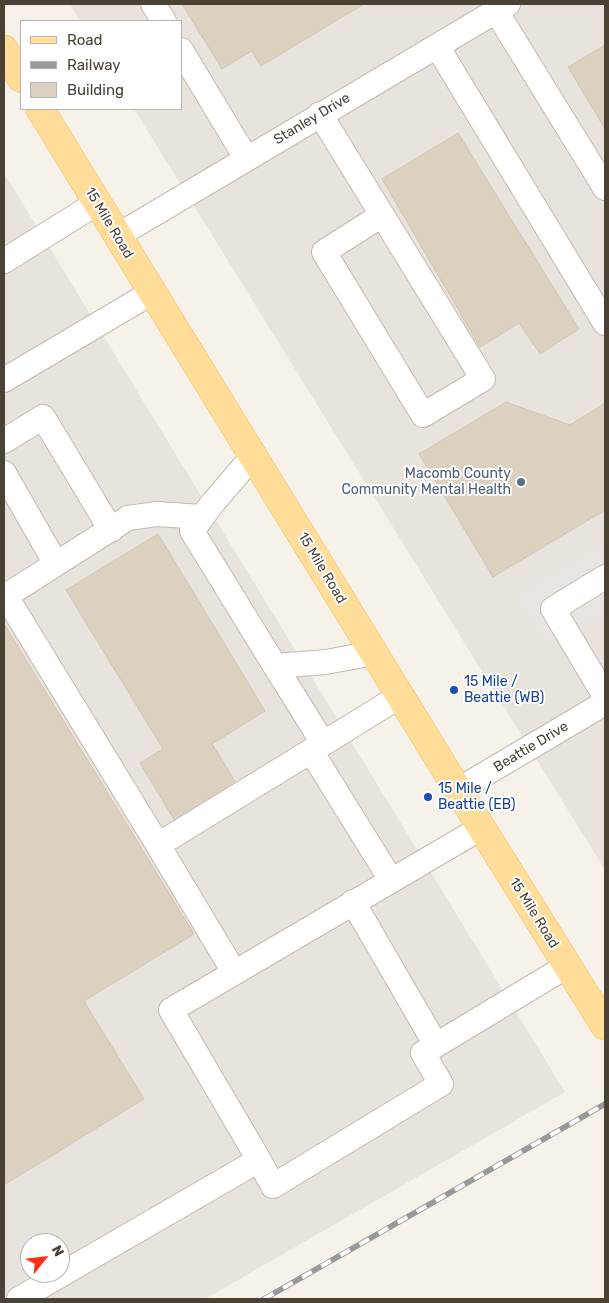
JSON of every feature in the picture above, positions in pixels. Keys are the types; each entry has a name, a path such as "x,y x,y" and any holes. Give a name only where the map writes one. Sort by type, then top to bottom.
{"main road":[{"path":"4,49 20,76"},
{"name":"15 Mile Road","path":"41,110 151,293 605,1026"}],"street":[{"path":"153,4 163,20"},
{"path":"502,7 605,188"},
{"name":"Stanley Drive","path":"117,236 502,7"},
{"path":"437,46 605,323"},
{"path":"182,52 246,158"},
{"path":"320,114 483,379 422,415 324,252 382,215"},
{"path":"4,261 96,203"},
{"path":"4,380 151,293"},
{"path":"4,440 43,417 111,530"},
{"path":"253,456 192,531 275,666 317,747 391,880"},
{"path":"4,473 56,564"},
{"path":"202,517 157,514 128,518 5,595 234,972"},
{"path":"605,578 553,609 605,696"},
{"path":"275,666 326,662 374,653"},
{"path":"158,845 400,696"},
{"name":"Beattie Drive","path":"458,790 605,703"},
{"path":"481,828 171,1010 273,1186 441,1084 423,1053 567,966"},
{"path":"353,902 436,1045"},
{"path":"19,1299 259,1160"}],"shaded area":[{"path":"70,4 605,4 605,870 135,110 182,110 182,20 79,20"},
{"path":"4,173 565,1092 205,1299 4,1299"},
{"path":"605,544 605,610 548,643 518,597"}],"building":[{"path":"182,4 364,4 261,66 252,51 222,69"},
{"path":"605,45 605,129 568,67"},
{"path":"458,133 579,329 540,354 519,323 480,347 382,179"},
{"name":"Macomb County Community Mental Health","path":"506,402 570,425 605,403 605,510 493,577 419,454"},
{"path":"158,534 265,711 212,744 236,783 175,821 140,763 163,749 66,590"},
{"path":"4,624 194,934 84,1001 144,1099 4,1185"}],"railway":[{"path":"264,1299 605,1104"}],"place":[{"name":"Macomb County Community Mental Health","path":"521,482"},
{"name":"15 Mile / Beattie (WB)","path":"454,690"},
{"name":"15 Mile / Beattie (EB)","path":"428,797"}]}
